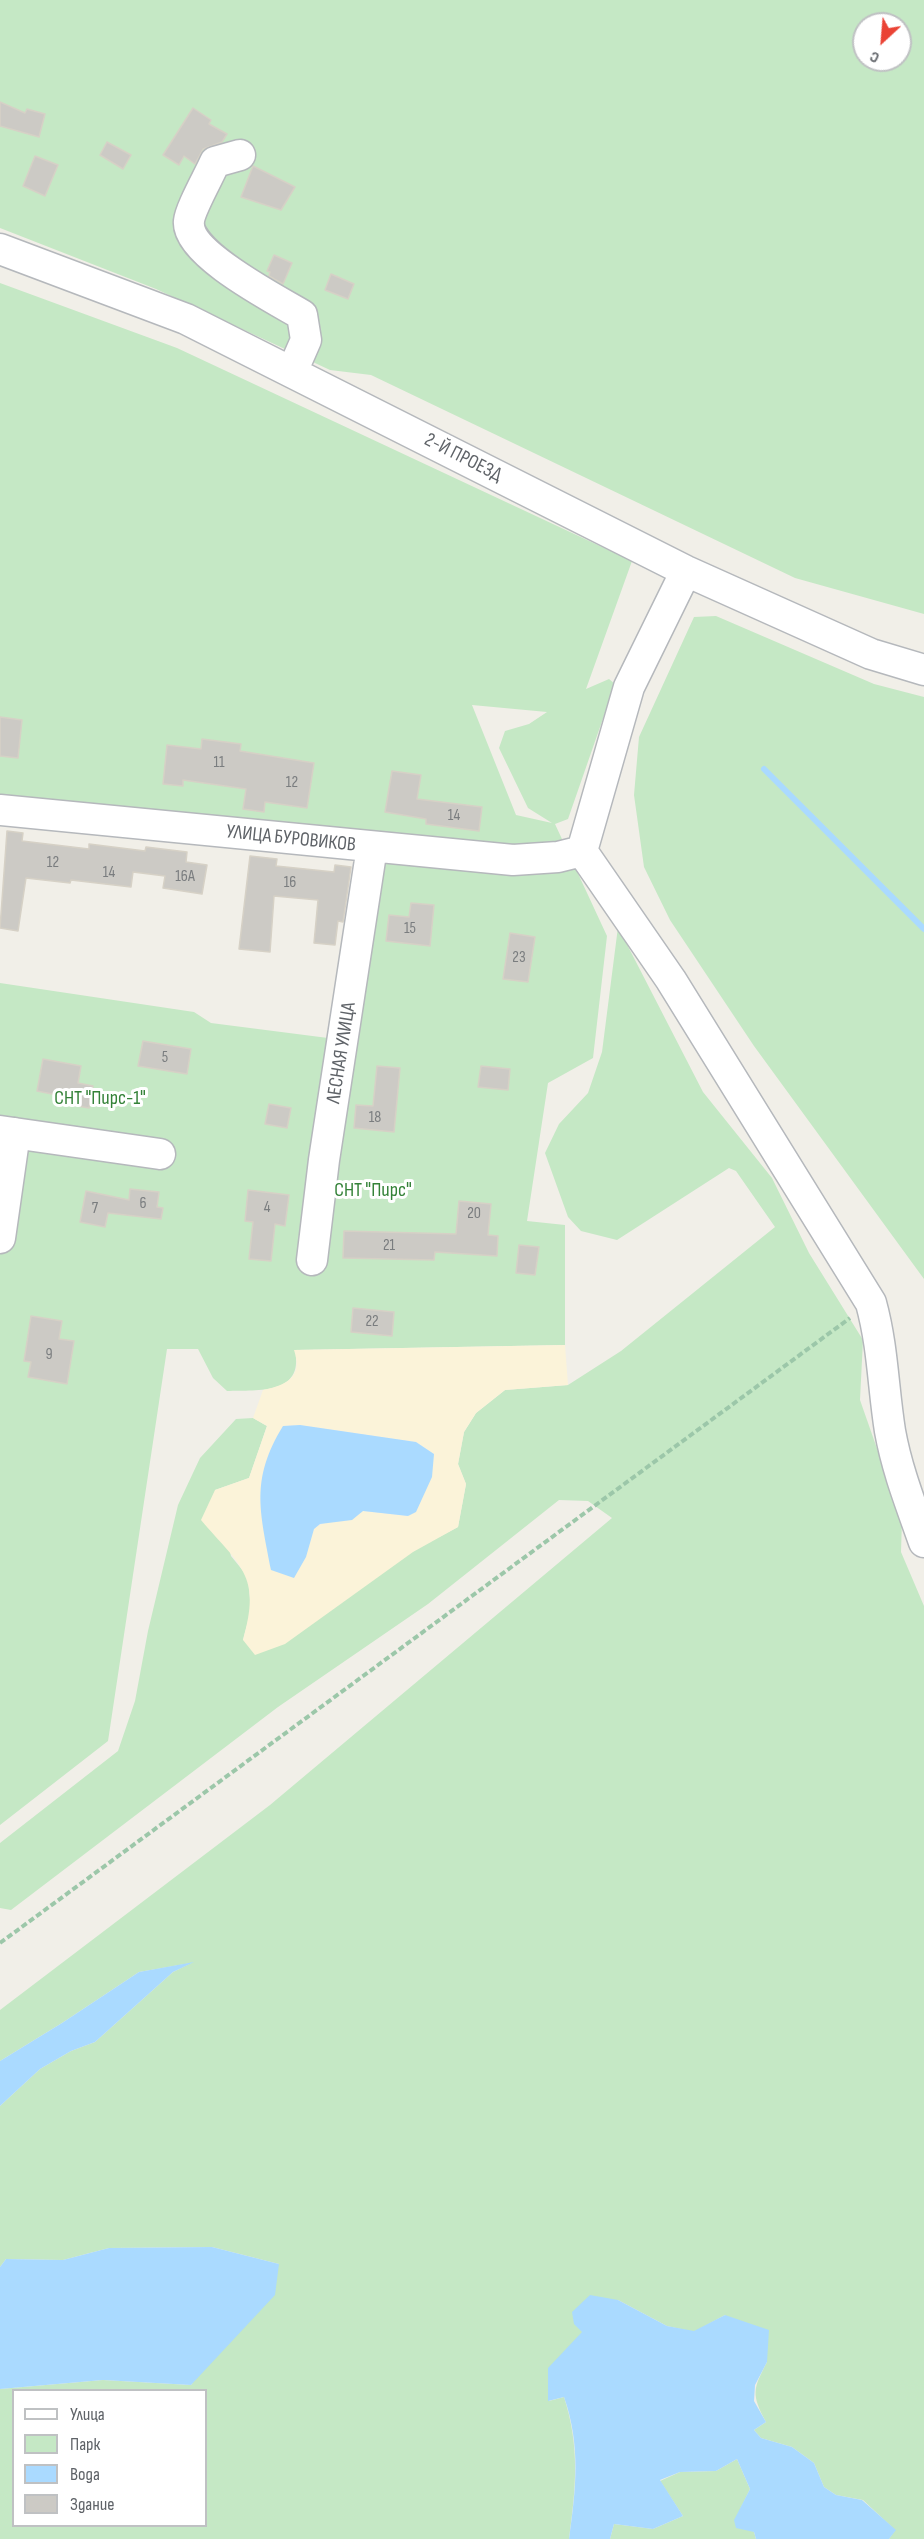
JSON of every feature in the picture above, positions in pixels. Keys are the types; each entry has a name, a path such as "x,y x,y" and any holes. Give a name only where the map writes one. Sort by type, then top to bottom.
{"street":[{"path":"240,155 215,162 189,221 194,240 231,272 302,315 306,340 292,372"},
{"name":"2-Й ПРОЕЗД","path":"0,249 186,319 686,571 871,654 924,670"},
{"path":"686,571 629,687 615,730 598,802 582,851 671,980 871,1303 881,1340 890,1430 900,1476 924,1542"},
{"name":"УЛИЦА БУРОВИКОВ","path":"0,810 513,860 558,857 582,851"},
{"name":"ЛЕСНАЯ УЛИЦА","path":"312,1260 324,1160 346,1031 372,847"},
{"path":"0,1238 7,1132 160,1154"}],"path":[{"path":"0,1943 871,1303"}],"green space":[{"path":"0,0 924,0 924,614 795,578 371,375 330,370 156,289 0,228"},
{"path":"0,283 177,348 632,561 586,689 609,679 615,684 568,819 555,824 607,936 593,1058 548,1083 527,1221 565,1225 565,1345 295,1350 296,1365 293,1375 286,1382 265,1389 227,1391 213,1378 198,1349 167,1349 108,1741 0,1825 0,983 194,1012 211,1023 328,1038 366,832 0,797","holes":["472,705 547,712 529,724 505,731 499,748 528,808 552,823 516,815"]},
{"path":"716,616 874,684 924,697 924,1279 754,1046 670,920 644,867 634,795 639,737 694,617"},
{"path":"618,927 703,1092 772,1178 809,1253 863,1340 860,1400 902,1520 901,1552 924,1606 924,2539 889,2539 895,2530 863,2500 836,2495 824,2487 814,2463 792,2447 761,2438 754,2430 766,2422 758,2405 756,2392 767,2362 725,2315 694,2332 667,2326 618,2300 583,2332 549,2401 564,2397 573,2433 575,2485 569,2539 0,2539 0,2389 103,2380 191,2385 279,2264 212,2247 109,2248 63,2260 6,2259 0,2267 0,2106 40,2069 71,2051 95,2042 173,1972 191,1963 139,1972 0,2061 0,2010 270,1805 612,1518 588,1501 559,1500 428,1604 278,1707 11,1910 0,1908 0,1843 118,1751 135,1701 148,1631 178,1505 200,1458 236,1419 253,1418 267,1426 249,1478 215,1490 231,1556 248,1577 251,1610 243,1640 458,1527 466,1484 458,1464 464,1432 476,1413 505,1390 568,1385 621,1351 775,1227 736,1171 729,1168 617,1240 581,1231 568,1217 545,1153 559,1124 588,1093 602,1052"},
{"path":"737,2459 750,2489 735,2520 754,2532 756,2539 610,2539 614,2524 653,2529 683,2516 660,2481 680,2472 716,2471"}],"sand":[{"path":"565,1345 568,1385 505,1390 476,1413 464,1432 458,1464 466,1484 458,1527 413,1552 285,1644 255,1655 243,1640 250,1600 244,1573 227,1549 201,1520 215,1490 249,1478 267,1426 253,1418 263,1390 291,1378 296,1367 294,1350","holes":["300,1425 416,1442 434,1454 408,1516 363,1511 350,1518 325,1523 314,1529 283,1426"]}],"water":[{"path":"300,1425 416,1442 434,1454 432,1477 416,1512 408,1516 363,1511 352,1520 320,1524 314,1529 306,1557 294,1578 271,1570 260,1496 266,1463 283,1426"},
{"path":"194,1962 173,1972 95,2042 71,2051 40,2069 0,2106 0,2061 139,1972"},
{"path":"212,2247 279,2264 275,2295 191,2385 103,2380 0,2389 0,2267 6,2259 63,2260 109,2248"},
{"path":"590,2295 618,2300 667,2326 694,2331 725,2315 769,2330 767,2362 755,2385 754,2401 766,2422 754,2430 761,2438 792,2447 814,2463 824,2487 836,2495 862,2500 896,2530 889,2539 756,2539 754,2532 736,2528 734,2520 750,2489 737,2459 716,2471 680,2472 660,2480 683,2516 653,2529 614,2524 610,2539 569,2539 576,2468 573,2433 564,2397 548,2401 548,2368 582,2332 574,2324 572,2312"}],"building":[{"path":"0,102 25,113 27,109 45,114 39,137 0,126"},
{"path":"193,108 211,120 209,124 227,134 222,142 203,149 195,164 184,156 179,165 163,155"},
{"path":"107,142 131,155 123,169 100,155"},
{"path":"35,156 58,165 45,196 23,186"},
{"path":"253,166 295,187 281,210 241,197"},
{"path":"274,255 292,263 283,284 269,276 270,272 267,271"},
{"path":"331,274 354,284 348,299 325,290"},
{"path":"0,717 22,720 18,758 0,756"},
{"path":"202,739 241,744 240,751 314,763 307,808 265,802 264,812 243,809 246,789 183,780 183,786 163,784 167,745 201,749"},
{"path":"392,771 421,775 417,799 482,807 479,831 426,824 426,819 385,812"},
{"path":"7,831 23,833 22,841 89,849 89,844 145,851 146,847 187,852 186,862 207,865 202,894 163,888 165,876 133,872 131,887 71,880 70,883 26,878 18,931 0,928"},
{"path":"250,856 277,859 276,866 334,872 335,865 351,867 343,922 338,921 335,945 314,943 318,900 274,896 270,952 239,949"},
{"path":"411,903 434,905 430,946 386,941 389,915 409,917"},
{"path":"510,933 535,937 528,982 503,979"},
{"path":"143,1041 191,1049 187,1074 138,1066"},
{"path":"43,1059 81,1066 78,1083 93,1086 89,1108 60,1103 62,1096 37,1091"},
{"path":"377,1066 400,1068 394,1132 354,1128 356,1105 373,1106"},
{"path":"481,1066 510,1069 508,1090 478,1087"},
{"path":"269,1104 291,1108 287,1128 265,1124"},
{"path":"130,1189 159,1192 157,1207 163,1208 161,1219 108,1213 105,1227 80,1222 86,1191 129,1200"},
{"path":"248,1190 289,1195 285,1226 275,1224 271,1261 249,1259 253,1222 245,1221"},
{"path":"459,1201 491,1204 488,1235 498,1236 497,1256 435,1252 434,1260 343,1258 344,1231 456,1234"},
{"path":"519,1245 539,1247 535,1275 516,1273"},
{"path":"353,1308 394,1312 392,1336 351,1332"},
{"path":"31,1316 62,1321 59,1339 74,1341 67,1384 28,1377 31,1362 24,1361"}],"waterway":[{"path":"764,769 924,929"}],"park label":[{"name":"СНТ \"Пирс-1\"","path":"100,1099"},
{"name":"СНТ \"Пирс\"","path":"373,1191"}]}
